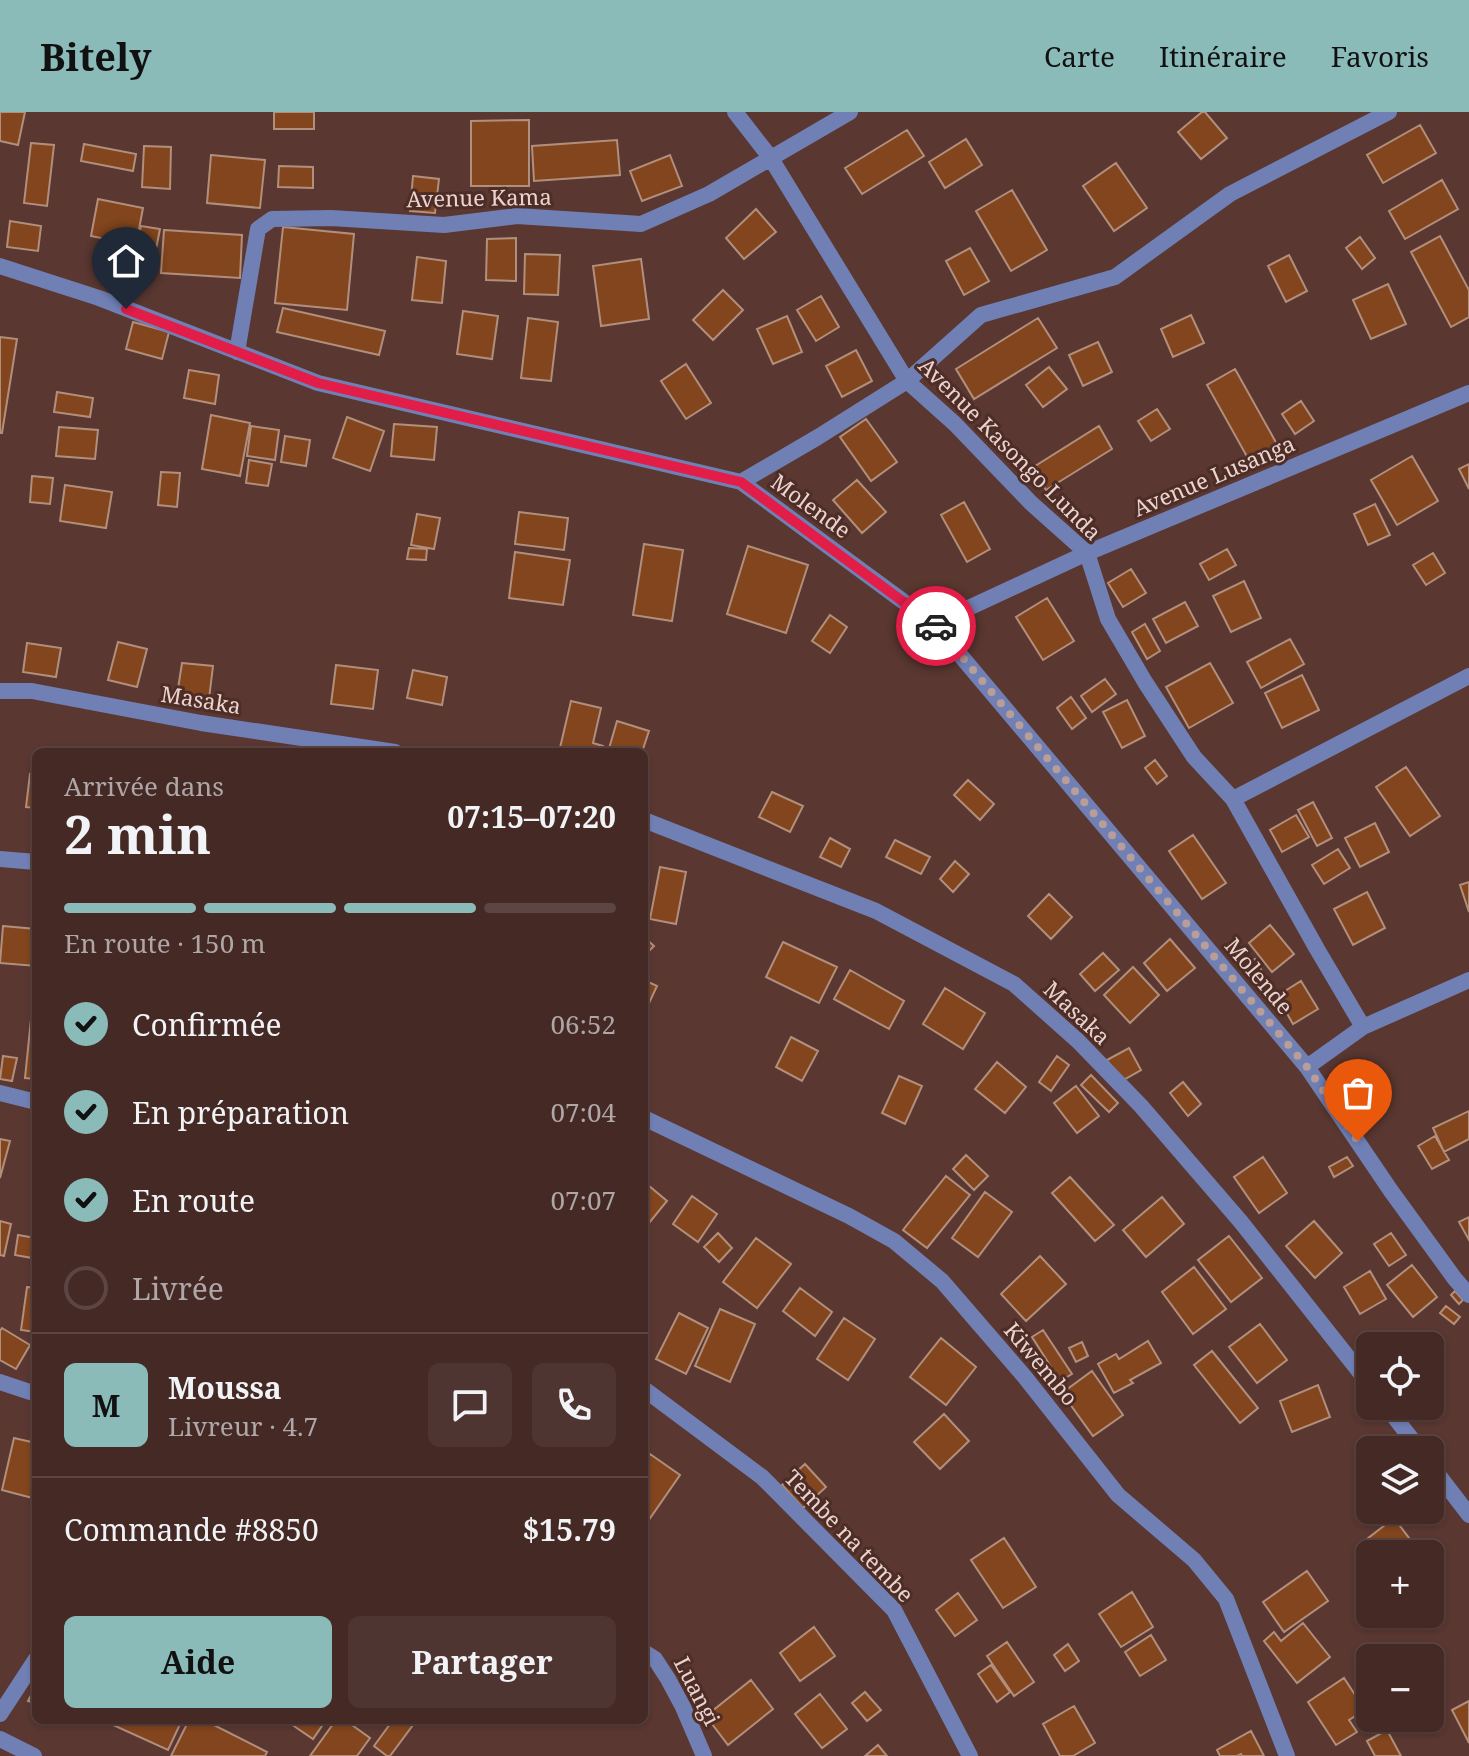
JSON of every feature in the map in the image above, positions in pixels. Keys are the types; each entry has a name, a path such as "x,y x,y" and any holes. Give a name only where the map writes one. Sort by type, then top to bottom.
{"street":[{"name":"Avenue Kasongo Lunda","path":"735,112 770,157 907,381 966,435 1031,503 1087,553 1108,619 1194,757 1233,799 1363,1027"},
{"name":"Avenue Kama","path":"237,352 258,229 272,219 331,218 444,225 517,216 641,224 709,194 850,112"},
{"path":"741,482 907,381 981,315 1115,277 1230,194 1389,112"},
{"name":"Molende","path":"0,266 99,298 318,383 741,482 934,624 1307,1067 1391,1191 1469,1295"},
{"name":"Avenue Lusanga","path":"934,624 1087,553 1469,393"},
{"path":"1233,799 1469,676"},
{"name":"Masaka","path":"0,691 32,691 201,723 368,748"},
{"name":"Masaka","path":"648,822 876,911 1014,984 1078,1041 1141,1106 1241,1222 1356,1367"},
{"path":"0,859 32,862"},
{"path":"1307,1067 1363,1027 1469,980"},
{"path":"0,1093 32,1101"},
{"name":"Kiwembo","path":"648,1120 849,1216 894,1241 942,1281 1024,1376 1118,1495 1194,1560 1226,1599 1287,1756"},
{"path":"0,1382 32,1393"},
{"name":"Tembe na tembe","path":"648,1392 762,1477 894,1610 970,1756"},
{"path":"1397,1420 1409,1436"},
{"path":"1444,1482 1469,1515"},
{"name":"Luangi","path":"648,1655 655,1659 668,1679 704,1756"},
{"path":"0,1714 32,1665"},
{"path":"0,1739 34,1756"}],"building":[{"path":"0,112 25,112 18,145 0,141"},
{"path":"274,112 314,112 314,129 274,129"},
{"path":"1202,112 1227,138 1201,159 1178,132"},
{"path":"529,120 529,186 471,186 471,121"},
{"path":"1420,125 1436,153 1383,183 1367,155"},
{"path":"907,130 924,156 862,194 845,168"},
{"path":"966,139 982,165 945,188 929,162"},
{"path":"617,140 620,175 534,181 532,146"},
{"path":"31,143 54,145 47,206 24,203"},
{"path":"84,144 136,154 133,171 81,161"},
{"path":"144,146 171,147 170,189 142,187"},
{"path":"211,155 265,160 260,208 207,203"},
{"path":"670,155 682,186 642,201 630,171"},
{"path":"1116,163 1147,208 1114,231 1083,186"},
{"path":"279,166 313,167 313,188 278,187"},
{"path":"413,176 439,179 435,213 410,211"},
{"path":"1442,180 1458,209 1405,239 1389,211"},
{"path":"1012,190 1047,250 1011,271 976,211"},
{"path":"98,199 143,208 136,245 91,236"},
{"path":"756,209 776,232 744,259 726,238"},
{"path":"10,221 41,226 38,251 7,247"},
{"path":"141,226 160,229 154,259 135,255"},
{"path":"283,227 354,234 347,310 275,303"},
{"path":"164,230 242,235 240,278 161,273"},
{"path":"1440,236 1469,290 1469,317 1451,327 1411,252"},
{"path":"1360,237 1375,258 1362,269 1346,248"},
{"path":"516,238 516,281 486,280 487,239"},
{"path":"970,248 989,281 964,295 946,261"},
{"path":"525,254 560,255 558,295 524,294"},
{"path":"1289,255 1307,291 1286,302 1268,266"},
{"path":"417,257 446,261 442,303 412,300"},
{"path":"641,259 649,319 601,326 593,266"},
{"path":"1388,284 1406,324 1371,339 1353,300"},
{"path":"723,290 743,310 713,340 693,320"},
{"path":"821,296 839,327 816,341 797,310"},
{"path":"283,308 385,331 379,355 277,332"},
{"path":"463,311 498,316 492,359 457,354"},
{"path":"1191,315 1204,343 1173,357 1161,329"},
{"path":"787,316 802,352 773,364 757,329"},
{"path":"528,318 558,322 551,381 521,378"},
{"path":"1038,318 1057,348 974,399 956,369"},
{"path":"133,322 169,332 162,359 126,349"},
{"path":"0,337 17,339 2,433 0,433"},
{"path":"1098,342 1112,372 1083,386 1069,355"},
{"path":"856,350 872,381 842,397 826,366"},
{"path":"686,364 711,403 686,419 661,381"},
{"path":"1049,367 1067,389 1043,407 1026,385"},
{"path":"1235,369 1278,446 1250,462 1207,385"},
{"path":"189,370 219,375 215,404 184,398"},
{"path":"57,392 93,398 90,417 54,412"},
{"path":"1301,401 1314,421 1295,434 1282,414"},
{"path":"1157,409 1170,429 1151,441 1138,421"},
{"path":"211,415 250,423 240,476 202,469"},
{"path":"347,417 384,431 370,471 333,458"},
{"path":"866,419 897,462 871,481 840,437"},
{"path":"394,424 437,427 434,460 391,456"},
{"path":"251,426 279,430 275,460 247,456"},
{"path":"1099,426 1112,449 1046,490 1032,468"},
{"path":"59,427 98,430 95,459 56,456"},
{"path":"285,436 310,440 306,466 281,462"},
{"path":"1412,456 1438,501 1397,525 1371,480"},
{"path":"249,460 272,464 268,486 246,483"},
{"path":"1469,464 1469,489 1459,469"},
{"path":"161,472 180,473 177,507 158,505"},
{"path":"32,476 53,478 50,504 30,502"},
{"path":"857,480 886,512 862,533 833,500"},
{"path":"65,485 112,492 106,528 60,521"},
{"path":"964,502 990,549 967,562 941,515"},
{"path":"1375,504 1390,535 1368,545 1354,514"},
{"path":"519,512 568,518 564,550 515,544"},
{"path":"417,514 440,518 434,549 411,545"},
{"path":"644,544 683,550 672,621 633,615"},
{"path":"748,546 808,565 786,633 727,614"},
{"path":"409,548 427,549 426,560 407,559"},
{"path":"1227,549 1236,565 1209,580 1200,564"},
{"path":"515,552 570,560 563,605 509,598"},
{"path":"1433,553 1445,573 1426,585 1413,565"},
{"path":"1131,569 1146,593 1123,607 1108,583"},
{"path":"1244,581 1261,618 1231,632 1213,596"},
{"path":"1047,598 1074,641 1043,660 1016,617"},
{"path":"1185,602 1198,626 1166,643 1153,619"},
{"path":"830,615 847,627 830,653 812,641"},
{"path":"1145,624 1160,651 1147,659 1132,632"},
{"path":"1290,639 1304,664 1261,688 1247,662"},
{"path":"118,642 147,649 137,687 108,680"},
{"path":"27,643 61,648 56,677 23,672"},
{"path":"182,663 213,666 209,699 177,695"},
{"path":"1210,663 1233,703 1189,728 1166,687"},
{"path":"336,665 378,670 373,709 331,704"},
{"path":"413,670 447,677 442,705 407,698"},
{"path":"1302,675 1319,710 1282,728 1265,693"},
{"path":"1105,679 1116,694 1092,712 1081,696"},
{"path":"1071,697 1086,718 1072,729 1057,708"},
{"path":"1127,700 1145,736 1122,748 1103,712"},
{"path":"571,701 601,708 593,743 602,748 560,748"},
{"path":"617,721 649,731 643,748 609,748"},
{"path":"1155,760 1167,776 1157,784 1145,768"},
{"path":"1406,767 1440,816 1410,836 1376,787"},
{"path":"30,774 32,808 26,807"},
{"path":"968,780 994,804 980,820 954,795"},
{"path":"772,792 803,806 790,832 759,817"},
{"path":"1313,802 1332,838 1317,846 1298,810"},
{"path":"1296,815 1309,837 1282,852 1270,830"},
{"path":"1375,823 1389,852 1360,867 1345,838"},
{"path":"1193,835 1226,883 1202,899 1169,851"},
{"path":"830,838 850,849 841,867 820,857"},
{"path":"895,840 930,857 921,874 886,857"},
{"path":"1338,849 1350,868 1324,884 1312,865"},
{"path":"955,861 969,874 953,892 940,879"},
{"path":"660,867 686,872 676,924 650,919"},
{"path":"1469,882 1469,912 1460,885"},
{"path":"1367,892 1385,928 1353,945 1334,909"},
{"path":"1049,894 1072,917 1051,939 1028,916"},
{"path":"1270,925 1294,954 1272,972 1249,943"},
{"path":"3,926 32,929 32,966 0,963"},
{"path":"1170,939 1195,968 1167,991 1144,963"},
{"path":"783,942 837,967 819,1003 766,977"},
{"path":"1103,953 1119,970 1095,991 1080,974"},
{"path":"1255,959 1263,973 1254,978 1246,965"},
{"path":"1133,967 1159,995 1130,1023 1104,995"},
{"path":"850,970 904,1001 889,1029 834,999"},
{"path":"1301,981 1318,1009 1293,1024 1277,996"},
{"path":"648,982 657,986 648,1005"},
{"path":"945,988 985,1013 963,1049 923,1024"},
{"path":"31,1019 32,1019 32,1079 25,1078"},
{"path":"791,1037 818,1051 802,1081 776,1067"},
{"path":"1129,1048 1141,1070 1120,1082 1107,1060"},
{"path":"3,1056 17,1058 12,1081 0,1079"},
{"path":"1057,1056 1069,1065 1051,1091 1039,1082"},
{"path":"997,1062 1026,1087 1005,1113 975,1089"},
{"path":"1091,1075 1118,1103 1109,1112 1081,1085"},
{"path":"899,1076 922,1086 905,1124 882,1113"},
{"path":"1183,1082 1201,1104 1188,1116 1170,1093"},
{"path":"1076,1086 1099,1116 1077,1133 1054,1103"},
{"path":"1469,1111 1469,1139 1444,1152 1433,1128"},
{"path":"1435,1136 1449,1160 1432,1169 1418,1146"},
{"path":"0,1139 10,1141 0,1178"},
{"path":"966,1155 988,1176 974,1190 953,1169"},
{"path":"1263,1157 1287,1193 1259,1213 1234,1177"},
{"path":"1347,1157 1353,1166 1334,1177 1329,1167"},
{"path":"946,1176 970,1195 927,1248 903,1230"},
{"path":"1070,1177 1114,1225 1095,1241 1052,1193"},
{"path":"648,1185 667,1201 648,1224"},
{"path":"985,1192 1012,1212 978,1257 952,1238"},
{"path":"692,1196 717,1214 698,1242 673,1224"},
{"path":"1162,1197 1184,1224 1146,1257 1123,1230"},
{"path":"1469,1217 1469,1240 1459,1222"},
{"path":"0,1221 11,1224 4,1256 0,1255"},
{"path":"1314,1221 1342,1253 1315,1278 1286,1246"},
{"path":"718,1233 732,1248 719,1262 704,1247"},
{"path":"1391,1233 1406,1255 1389,1266 1374,1244"},
{"path":"18,1235 32,1237 32,1258 15,1255"},
{"path":"1229,1236 1262,1278 1231,1302 1198,1260"},
{"path":"756,1238 791,1264 757,1308 723,1282"},
{"path":"1040,1256 1066,1284 1026,1321 1001,1294"},
{"path":"1412,1265 1437,1297 1413,1317 1387,1285"},
{"path":"1194,1267 1226,1309 1193,1334 1162,1292"},
{"path":"1370,1271 1386,1299 1360,1314 1344,1287"},
{"path":"27,1287 32,1288 32,1331 21,1330"},
{"path":"800,1288 832,1312 815,1336 783,1311"},
{"path":"1455,1291 1463,1300 1459,1304 1451,1295"},
{"path":"1446,1306 1460,1317 1454,1324 1440,1313"},
{"path":"720,1309 755,1324 730,1382 695,1366"},
{"path":"679,1313 708,1328 686,1374 656,1359"},
{"path":"844,1318 875,1339 848,1380 817,1359"},
{"path":"1260,1324 1287,1360 1257,1383 1229,1347"},
{"path":"2,1328 30,1345 16,1369 0,1360"},
{"path":"1043,1330 1072,1374 1060,1381 1032,1337"},
{"path":"941,1338 976,1367 946,1405 910,1377"},
{"path":"1148,1341 1161,1363 1114,1393 1098,1364 1116,1354 1119,1359"},
{"path":"1082,1342 1088,1356 1076,1362 1069,1348"},
{"path":"1212,1351 1258,1408 1240,1423 1194,1365"},
{"path":"1092,1371 1123,1415 1093,1436 1062,1393"},
{"path":"1318,1385 1330,1417 1292,1432 1280,1401"},
{"path":"944,1414 969,1441 940,1469 914,1442"},
{"path":"14,1438 32,1442 32,1498 2,1490"},
{"path":"650,1454 680,1475 648,1521"},
{"path":"805,1464 826,1487 803,1508 782,1485"},
{"path":"1386,1524 1398,1524 1410,1540 1368,1540"},
{"path":"1004,1538 1036,1587 1003,1608 971,1560"},
{"path":"1307,1571 1328,1601 1284,1632 1263,1602"},
{"path":"1132,1592 1153,1627 1121,1647 1099,1614"},
{"path":"958,1593 977,1620 955,1636 936,1610"},
{"path":"1303,1623 1330,1657 1297,1683 1264,1641 1274,1632 1281,1641"},
{"path":"814,1627 835,1656 800,1681 780,1653"},
{"path":"1151,1635 1166,1660 1140,1676 1125,1652"},
{"path":"1007,1642 1034,1682 1014,1696 987,1656"},
{"path":"1068,1644 1079,1661 1065,1671 1054,1655"},
{"path":"991,1665 1010,1692 997,1702 978,1674"},
{"path":"1344,1678 1356,1696 1356,1716 1349,1720 1357,1732 1336,1745 1308,1702"},
{"path":"751,1680 773,1709 728,1745 706,1716"},
{"path":"865,1692 881,1710 867,1721 852,1703"},
{"path":"820,1694 847,1729 822,1748 795,1714"},
{"path":"1469,1701 1469,1743 1452,1710"},
{"path":"1074,1706 1095,1743 1073,1756 1060,1756 1043,1724"},
{"path":"113,1724 180,1724 168,1750"},
{"path":"187,1724 212,1724 267,1752 265,1756 171,1756"},
{"path":"291,1724 323,1724 313,1739"},
{"path":"333,1724 351,1724 370,1738 357,1756 310,1756"},
{"path":"390,1724 414,1724 390,1756 374,1746"},
{"path":"1251,1731 1264,1756 1220,1756 1217,1750"},
{"path":"1388,1732 1401,1756 1375,1756 1367,1741"},
{"path":"878,1745 887,1756 865,1756"}],"way so far":[{"path":"936,626 1307,1067 1358,1141"}],"route":[{"path":"126,309 318,383 741,482 936,626"}]}
